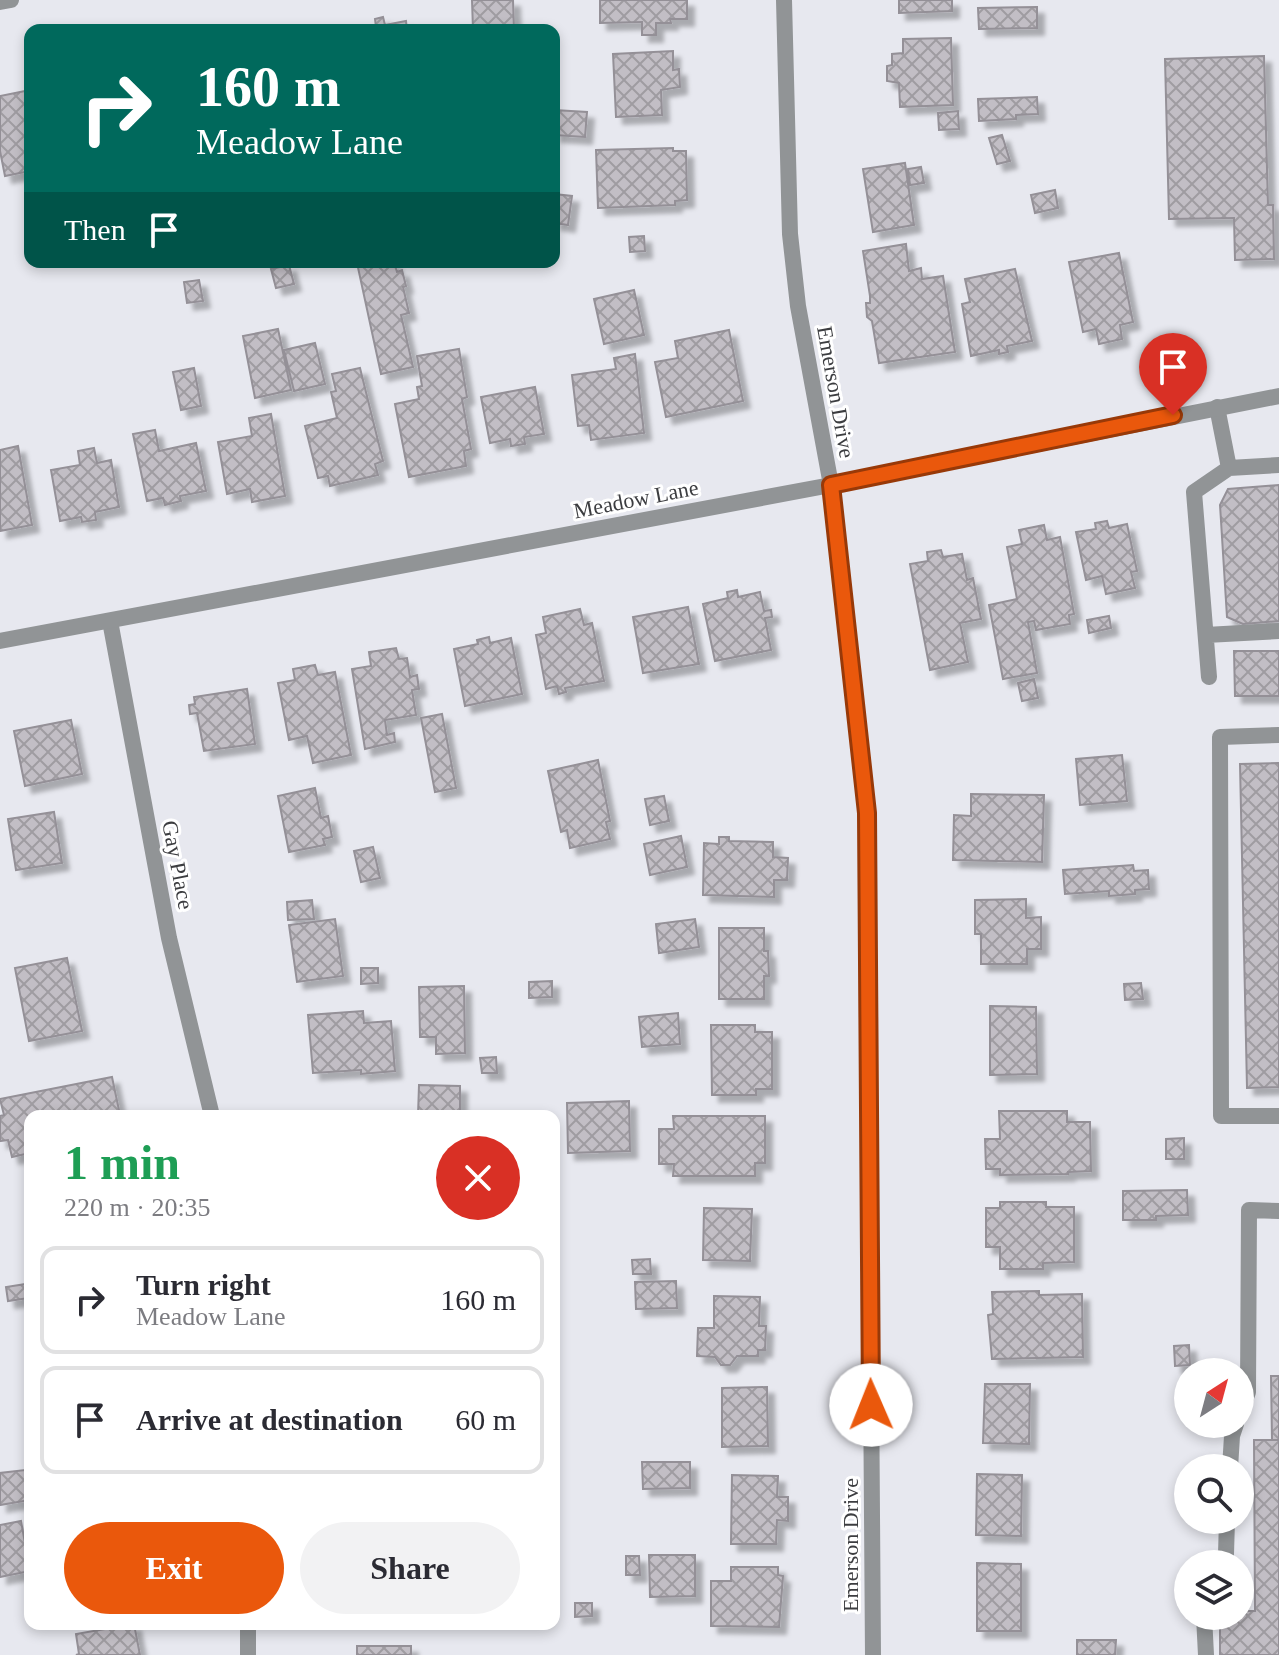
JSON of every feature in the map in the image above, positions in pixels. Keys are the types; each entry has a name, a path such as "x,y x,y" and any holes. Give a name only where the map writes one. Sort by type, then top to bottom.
{"street":[{"path":"0,2 11,0"},
{"name":"Emerson Drive","path":"784,0 790,234 798,306 831,485 867,813 873,1655"},
{"name":"Meadow Lane","path":"0,641 831,485 1279,396"},
{"path":"1217,407 1229,468"},
{"path":"1209,677 1194,492 1229,468 1279,465"},
{"name":"Gay Place","path":"110,621 169,938 211,1110"},
{"path":"1206,635 1279,631"},
{"path":"1279,735 1220,737 1221,1116 1279,1116"},
{"path":"1248,1358 1249,1210 1279,1211"},
{"path":"248,1630 248,1655"},
{"path":"1205,1630 1206,1655"}],"building":[{"path":"472,0 513,0 514,24 473,24"},
{"path":"600,0 687,0 687,19 656,23 656,35 642,35 642,22 600,23"},
{"path":"899,0 952,0 952,11 899,13"},
{"path":"1037,7 1037,28 979,29 978,8"},
{"path":"383,17 385,24 376,24 375,19"},
{"path":"951,38 953,105 900,107 899,83 887,81 887,66 892,65 892,54 903,53 903,39"},
{"path":"673,51 673,70 679,69 680,87 661,90 662,115 616,117 613,54"},
{"path":"1264,56 1268,205 1273,205 1274,259 1235,260 1234,218 1169,219 1165,59"},
{"path":"24,91 24,172 5,176 0,151 0,96"},
{"path":"1037,97 1038,114 979,121 978,99"},
{"path":"560,110 587,112 585,137 560,135"},
{"path":"958,111 959,129 939,130 938,113"},
{"path":"1002,135 1010,161 997,164 989,138"},
{"path":"673,148 673,151 686,151 687,200 675,201 675,205 598,208 596,150"},
{"path":"905,163 914,225 873,232 863,169"},
{"path":"921,167 924,183 910,185 908,169"},
{"path":"1055,190 1058,208 1035,213 1031,195"},
{"path":"560,195 572,196 568,225 560,224"},
{"path":"644,236 645,251 630,252 629,237"},
{"path":"906,244 909,271 921,268 922,279 943,276 955,352 879,363 872,321 867,317 866,303 870,303 870,296 863,251"},
{"path":"1119,253 1133,322 1120,325 1122,339 1099,344 1096,329 1083,332 1069,262"},
{"path":"290,268 294,284 276,288 271,269"},
{"path":"358,268 402,270 406,286 403,287 409,313 401,315 413,367 381,374"},
{"path":"1015,269 1032,341 1007,346 1008,352 999,354 999,350 971,356 962,304 970,302 965,279"},
{"path":"199,280 203,301 187,303 184,282"},
{"path":"634,290 644,335 604,344 594,299"},
{"path":"278,329 291,390 255,398 243,336"},
{"path":"729,330 743,401 666,417 655,362 678,358 675,341"},
{"path":"315,343 325,384 294,391 284,350"},
{"path":"459,349 467,397 462,399 471,449 464,451 466,466 409,477 395,404 419,399 417,387 422,386 417,356"},
{"path":"635,354 644,433 591,440 589,425 578,426 572,375 616,369 614,358"},
{"path":"194,368 201,406 181,410 173,372"},
{"path":"360,368 383,461 375,464 378,475 330,486 328,476 318,478 305,426 337,418 331,392 336,391 332,374"},
{"path":"535,387 544,434 524,437 525,444 511,446 510,439 490,443 481,397"},
{"path":"271,414 285,496 252,502 250,489 227,494 218,442 252,436 249,418"},
{"path":"155,430 159,451 196,443 206,491 180,496 181,501 165,505 163,498 147,501 133,434"},
{"path":"18,446 32,525 0,531 0,450"},
{"path":"94,448 97,463 111,460 119,507 95,512 96,520 82,522 81,517 60,521 51,470 80,465 78,451"},
{"path":"1279,485 1279,621 1243,624 1227,617 1220,505 1228,489"},
{"path":"1107,521 1109,528 1127,524 1137,571 1131,572 1135,588 1106,594 1102,576 1086,580 1076,532 1096,529 1095,523"},
{"path":"1044,525 1047,540 1060,537 1074,614 1069,615 1070,624 1036,630 1034,621 1028,622 1037,673 1003,679 989,605 1017,599 1007,547 1022,544 1019,530"},
{"path":"941,550 943,557 962,554 967,580 973,578 981,619 960,623 968,662 930,670 910,564 928,561 927,552"},
{"path":"737,590 738,597 760,592 764,611 771,610 772,617 765,618 771,650 715,661 703,604 728,598 727,592"},
{"path":"688,607 699,664 643,673 633,617"},
{"path":"580,609 584,625 592,623 604,681 565,688 566,692 559,694 557,686 546,689 536,635 546,633 543,617"},
{"path":"1109,616 1111,628 1089,633 1087,620"},
{"path":"489,637 490,643 511,638 522,694 465,706 454,649 478,644 477,640"},
{"path":"396,648 399,659 407,658 410,677 417,675 419,689 412,690 416,715 385,720 387,735 394,733 395,742 365,749 352,669 371,666 369,652"},
{"path":"1234,651 1279,651 1279,696 1235,696"},
{"path":"315,665 318,675 335,672 351,755 313,763 307,736 289,740 278,683 295,680 293,669"},
{"path":"1034,679 1038,698 1022,701 1018,683"},
{"path":"247,689 255,744 204,751 197,713 190,714 189,705 195,704 194,697"},
{"path":"442,714 456,788 435,792 421,718"},
{"path":"71,720 82,774 25,786 14,731"},
{"path":"1122,755 1127,801 1080,805 1076,759"},
{"path":"598,760 610,821 606,822 610,839 570,848 567,830 561,832 548,771"},
{"path":"1279,763 1279,1087 1247,1088 1240,764"},
{"path":"315,788 321,818 328,816 332,837 323,839 325,845 289,852 278,796"},
{"path":"971,794 1044,795 1042,862 953,860 954,815 971,816"},
{"path":"664,796 669,821 650,825 645,799"},
{"path":"54,812 62,863 16,870 8,819"},
{"path":"681,836 687,867 650,875 644,844"},
{"path":"719,837 729,837 729,841 773,842 773,857 788,858 787,880 774,880 774,897 703,895 704,843 719,844"},
{"path":"373,847 380,878 361,882 354,851"},
{"path":"1133,865 1134,871 1148,870 1149,889 1135,890 1135,894 1109,896 1109,891 1065,894 1063,870"},
{"path":"1026,899 1026,918 1041,917 1041,949 1027,949 1027,964 981,964 981,934 975,934 975,900"},
{"path":"312,900 314,919 288,920 287,902"},
{"path":"335,919 343,976 297,982 289,925"},
{"path":"695,919 699,947 659,953 656,924"},
{"path":"719,928 764,928 769,976 764,976 764,999 719,999"},
{"path":"67,958 82,1031 29,1041 15,968"},
{"path":"361,968 378,968 378,983 361,984"},
{"path":"552,981 552,997 529,998 529,982"},
{"path":"1141,983 1143,999 1125,1000 1124,984"},
{"path":"464,986 465,1053 436,1054 436,1037 420,1037 419,987"},
{"path":"990,1006 1036,1007 1037,1074 990,1075"},
{"path":"363,1011 364,1023 391,1021 395,1071 313,1073 308,1015"},
{"path":"678,1013 680,1044 642,1047 639,1017"},
{"path":"711,1025 755,1025 755,1032 772,1032 772,1089 756,1089 756,1095 712,1095"},
{"path":"496,1057 497,1073 482,1073 480,1058"},
{"path":"112,1077 119,1110 24,1110 24,1154 12,1157 8,1140 0,1141 0,1116 4,1115 0,1099"},
{"path":"419,1085 460,1086 460,1110 418,1110"},
{"path":"629,1101 630,1151 568,1153 567,1103"},
{"path":"999,1111 1067,1111 1067,1122 1090,1122 1091,1171 1000,1175 1000,1169 986,1169 985,1139 1000,1139"},
{"path":"673,1116 765,1116 765,1163 755,1163 755,1176 673,1176 674,1164 659,1164 659,1129 674,1129"},
{"path":"1184,1138 1184,1159 1166,1159 1166,1139"},
{"path":"1187,1190 1188,1215 1156,1216 1156,1220 1123,1220 1123,1191"},
{"path":"1000,1202 1046,1202 1046,1207 1074,1207 1074,1262 1043,1263 1043,1269 1000,1269 1000,1247 986,1247 986,1208 1000,1208"},
{"path":"704,1208 752,1209 750,1261 703,1260"},
{"path":"650,1259 651,1274 633,1274 632,1260"},
{"path":"676,1281 677,1308 636,1309 635,1282"},
{"path":"24,1284 24,1299 8,1301 6,1287"},
{"path":"1039,1291 1039,1295 1082,1294 1083,1357 992,1359 988,1315 993,1314 992,1292"},
{"path":"714,1296 760,1297 759,1326 766,1326 765,1350 758,1350 758,1356 737,1356 730,1365 721,1365 715,1357 697,1356 698,1328 714,1328"},
{"path":"1189,1345 1190,1358 1175,1358 1174,1346"},
{"path":"1271,1376 1279,1376 1279,1440 1272,1440"},
{"path":"985,1384 1030,1384 1029,1444 983,1443"},
{"path":"767,1387 768,1446 722,1447 722,1388"},
{"path":"1254,1440 1279,1440 1279,1655 1220,1655 1220,1630 1254,1630"},
{"path":"642,1462 690,1462 690,1488 643,1489"},
{"path":"24,1470 24,1501 0,1505 0,1473"},
{"path":"977,1474 1022,1475 1021,1536 976,1535"},
{"path":"732,1475 778,1476 777,1497 788,1497 788,1521 777,1520 776,1544 731,1544"},
{"path":"21,1521 24,1572 0,1577 0,1525"},
{"path":"649,1555 695,1555 695,1596 650,1597"},
{"path":"626,1556 639,1556 640,1575 626,1575"},
{"path":"977,1563 1021,1564 1021,1631 977,1631"},
{"path":"731,1567 778,1567 778,1575 783,1576 779,1627 711,1626 711,1581 731,1581"},
{"path":"575,1603 592,1603 592,1616 575,1617"},
{"path":"99,1630 135,1630 140,1655 76,1655 79,1654 76,1634"},
{"path":"1077,1640 1116,1640 1115,1655 1077,1655"},
{"path":"357,1646 411,1646 411,1655 357,1655"}],"route":[{"path":"871,1405 867,813 831,485 1173,415"}]}
